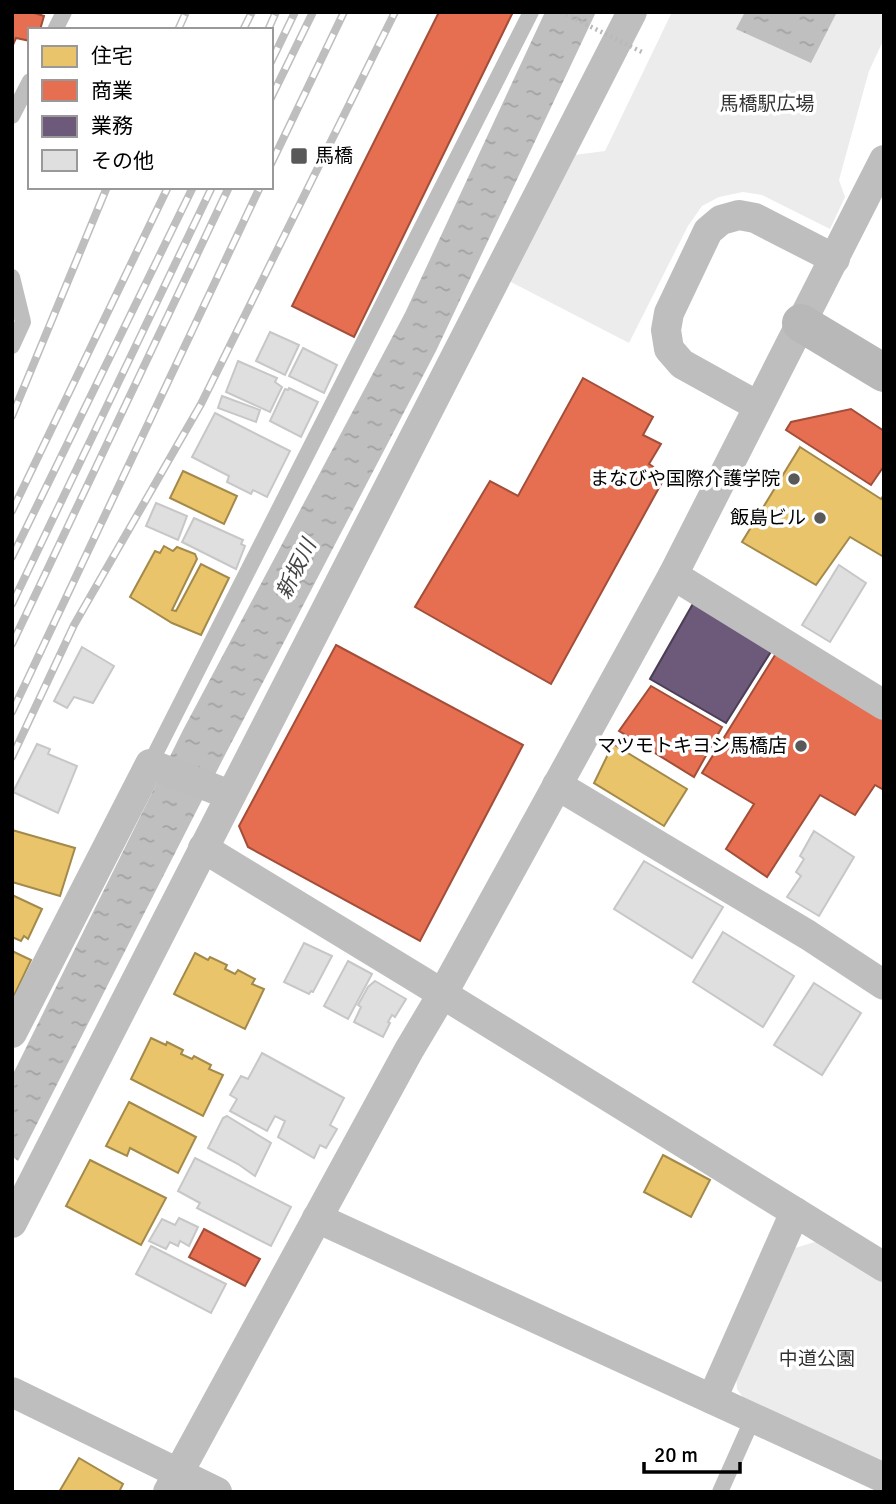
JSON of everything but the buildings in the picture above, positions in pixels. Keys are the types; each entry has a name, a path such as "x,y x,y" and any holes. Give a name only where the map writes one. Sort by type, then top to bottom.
{"street":[{"path":"12,1223 632,12"},
{"path":"173,1482 673,575 884,160"},
{"path":"758,406 682,364 669,349 666,330 669,313 708,232 721,220 738,215 755,218 835,258"},
{"path":"801,323 884,373"},
{"path":"673,575 884,705"},
{"path":"12,1033 150,764 230,795"},
{"path":"557,785 808,935 884,985"},
{"path":"203,848 443,993 884,1267"},
{"path":"712,1399 795,1212"},
{"path":"317,1218 884,1478"},
{"path":"12,1392 173,1482 217,1492"}],"lane":[{"path":"56,28 64,12"},
{"path":"150,764 531,12"},
{"path":"12,116 28,85"},
{"path":"12,277 23,322 12,346"},
{"path":"720,1492 753,1418"}],"path":[{"path":"561,12 644,53"}],"green space":[{"name":"馬橋駅広場","path":"672,12 884,12 884,39 869,71 839,180 845,197 830,229 762,195 743,192 719,197 702,206 688,226 629,343 507,280 574,155 605,151"},
{"name":"中道公園","path":"818,1241 884,1281 884,1463 744,1399 737,1389 736,1373 795,1248"}],"water":[{"name":"新坂川","path":"545,12 596,12 436,351 225,755 18,1161 12,1156 12,1076 183,730 405,313"},
{"path":"745,12 837,12 811,63 736,29"}],"railway":[{"path":"179,28 186,12"},
{"path":"244,28 252,12"},
{"path":"269,28 276,12"},
{"path":"273,58 295,12"},
{"path":"273,94 313,12"},
{"path":"273,160 344,12"},
{"path":"12,757 74,625 201,404 395,12"},
{"path":"12,416 106,189"},
{"path":"12,511 167,189"},
{"path":"12,557 192,189"},
{"path":"12,604 211,189"},
{"path":"12,644 228,189"},
{"path":"12,712 259,189"}],"place":[{"name":"馬橋","path":"299,156"},
{"name":"まなびや国際介護学院","path":"794,479"},
{"name":"飯島ビル","path":"820,518"},
{"name":"マツモトキヨシ馬橋店","path":"801,746"}]}
